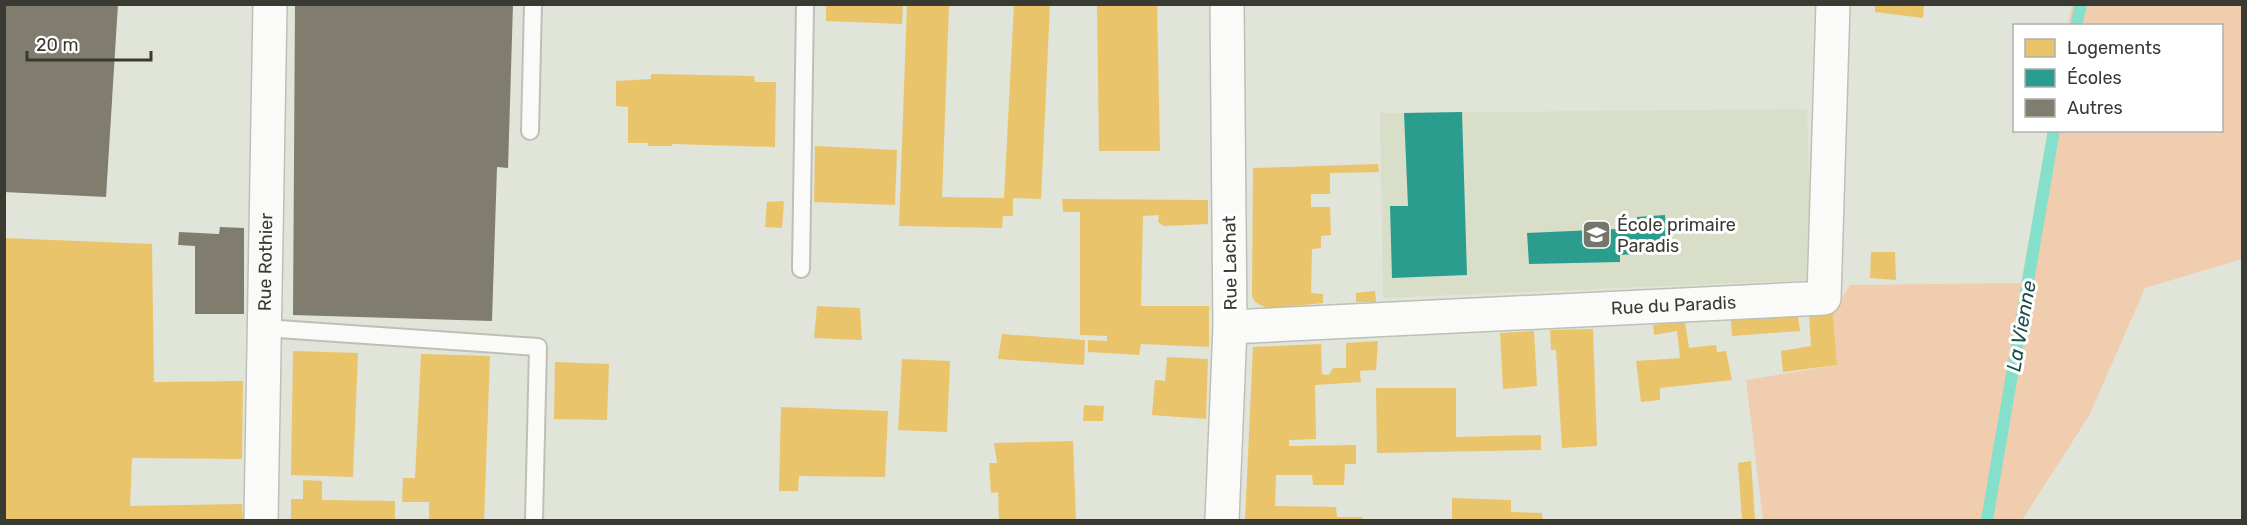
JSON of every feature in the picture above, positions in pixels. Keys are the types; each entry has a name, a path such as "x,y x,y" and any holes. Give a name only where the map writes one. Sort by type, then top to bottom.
{"street":[{"name":"Rue Rothier","path":"261,520 270,4"},
{"name":"Rue Lachat","path":"1222,520 1230,327 1227,4"},
{"name":"Rue du Paradis","path":"1230,327 1824,298 1833,4"}],"lane":[{"path":"530,131 533,4"},
{"path":"801,269 805,4"},
{"path":"264,328 537,348 534,520"}],"shaded area":[{"path":"2072,5 2242,5 2242,259 2145,288 2089,416 2022,520 1763,520 1746,380 1837,365 1833,313 1850,285 2021,283 2049,132 2223,132 2223,24 2068,24"},
{"name":"École primaire Paradis","path":"1807,109 1812,280 1383,298 1380,113"}],"building: Logements":[{"path":"826,4 903,4 902,24 826,21"},
{"path":"1014,4 1050,4 1041,199 1013,198 1013,216 1003,216 1002,228 899,226 907,5 949,5 942,197 1004,198"},
{"path":"1097,4 1157,4 1160,151 1099,151"},
{"path":"1875,4 1924,4 1923,18 1875,12"},
{"path":"651,74 754,76 755,82 776,82 775,147 672,144 672,146 648,146 648,143 628,143 628,107 616,106 616,81 651,79"},
{"path":"815,146 897,150 895,205 814,202"},
{"path":"1378,164 1379,172 1330,173 1330,194 1311,194 1311,207 1330,207 1331,235 1321,236 1321,248 1312,249 1311,293 1323,294 1323,303 1268,309 1255,302 1252,296 1253,168"},
{"path":"1062,199 1208,200 1208,224 1164,226 1158,222 1159,215 1143,216 1141,306 1209,306 1209,347 1141,344 1139,355 1088,352 1088,340 1107,341 1107,336 1080,335 1080,212 1063,212"},
{"path":"784,201 782,228 765,227 767,202"},
{"path":"4,238 152,244 154,382 243,381 242,459 132,458 130,506 242,504 243,520 4,520"},
{"path":"1871,252 1895,252 1896,280 1870,278"},
{"path":"1375,291 1376,302 1356,302 1356,293"},
{"path":"817,306 860,308 862,340 814,338"},
{"path":"1833,313 1837,365 1783,372 1781,351 1811,346 1809,315"},
{"path":"1798,316 1800,331 1732,336 1731,320"},
{"path":"1685,322 1689,348 1716,345 1717,352 1726,351 1732,380 1660,388 1660,400 1641,402 1636,361 1680,358 1677,331 1654,335 1653,325"},
{"path":"1593,329 1597,446 1562,448 1556,350 1551,350 1550,330"},
{"path":"1534,331 1537,386 1503,389 1500,333"},
{"path":"1002,334 1085,340 1084,365 998,359"},
{"path":"1378,341 1376,370 1360,371 1361,382 1315,385 1316,439 1289,440 1289,446 1356,445 1356,464 1345,464 1344,485 1313,485 1312,475 1276,475 1275,506 1336,507 1337,517 1362,517 1362,520 1245,520 1253,347 1321,344 1322,374 1329,375 1333,368 1346,368 1346,343"},
{"path":"293,351 358,353 353,477 291,475"},
{"path":"421,354 490,356 484,520 429,520 429,502 402,502 403,478 415,478"},
{"path":"1167,357 1208,359 1206,419 1152,415 1155,380 1165,381"},
{"path":"902,359 950,361 947,432 898,430"},
{"path":"555,362 609,364 607,420 554,419"},
{"path":"1376,388 1456,388 1456,437 1541,435 1541,450 1377,453"},
{"path":"1084,405 1104,406 1103,421 1083,421"},
{"path":"781,407 888,411 885,477 799,476 798,491 779,491"},
{"path":"1073,441 1076,520 999,520 998,492 991,493 989,463 997,463 994,443"},
{"path":"1751,461 1755,520 1742,520 1738,463"},
{"path":"303,480 322,481 322,500 395,501 395,520 291,520 291,499 303,499"},
{"path":"1452,498 1511,500 1511,512 1542,513 1543,520 1452,520"}],"building: Écoles":[{"path":"1462,112 1467,275 1392,278 1390,206 1408,206 1404,113"},
{"path":"1665,215 1667,252 1620,255 1620,262 1529,264 1527,233 1638,228 1637,217"}],"building: Autres":[{"path":"4,4 118,4 106,197 4,192"},
{"path":"295,4 513,4 508,168 497,167 492,321 293,315"},
{"path":"220,227 244,228 244,314 195,314 195,246 178,245 179,232 219,234"}],"waterway":[{"name":"La Vienne","path":"2076,24 2081,4"},
{"name":"La Vienne","path":"1987,520 2054,132"}],"place":[{"name":"École primaire Paradis","path":"1596,235"}]}
